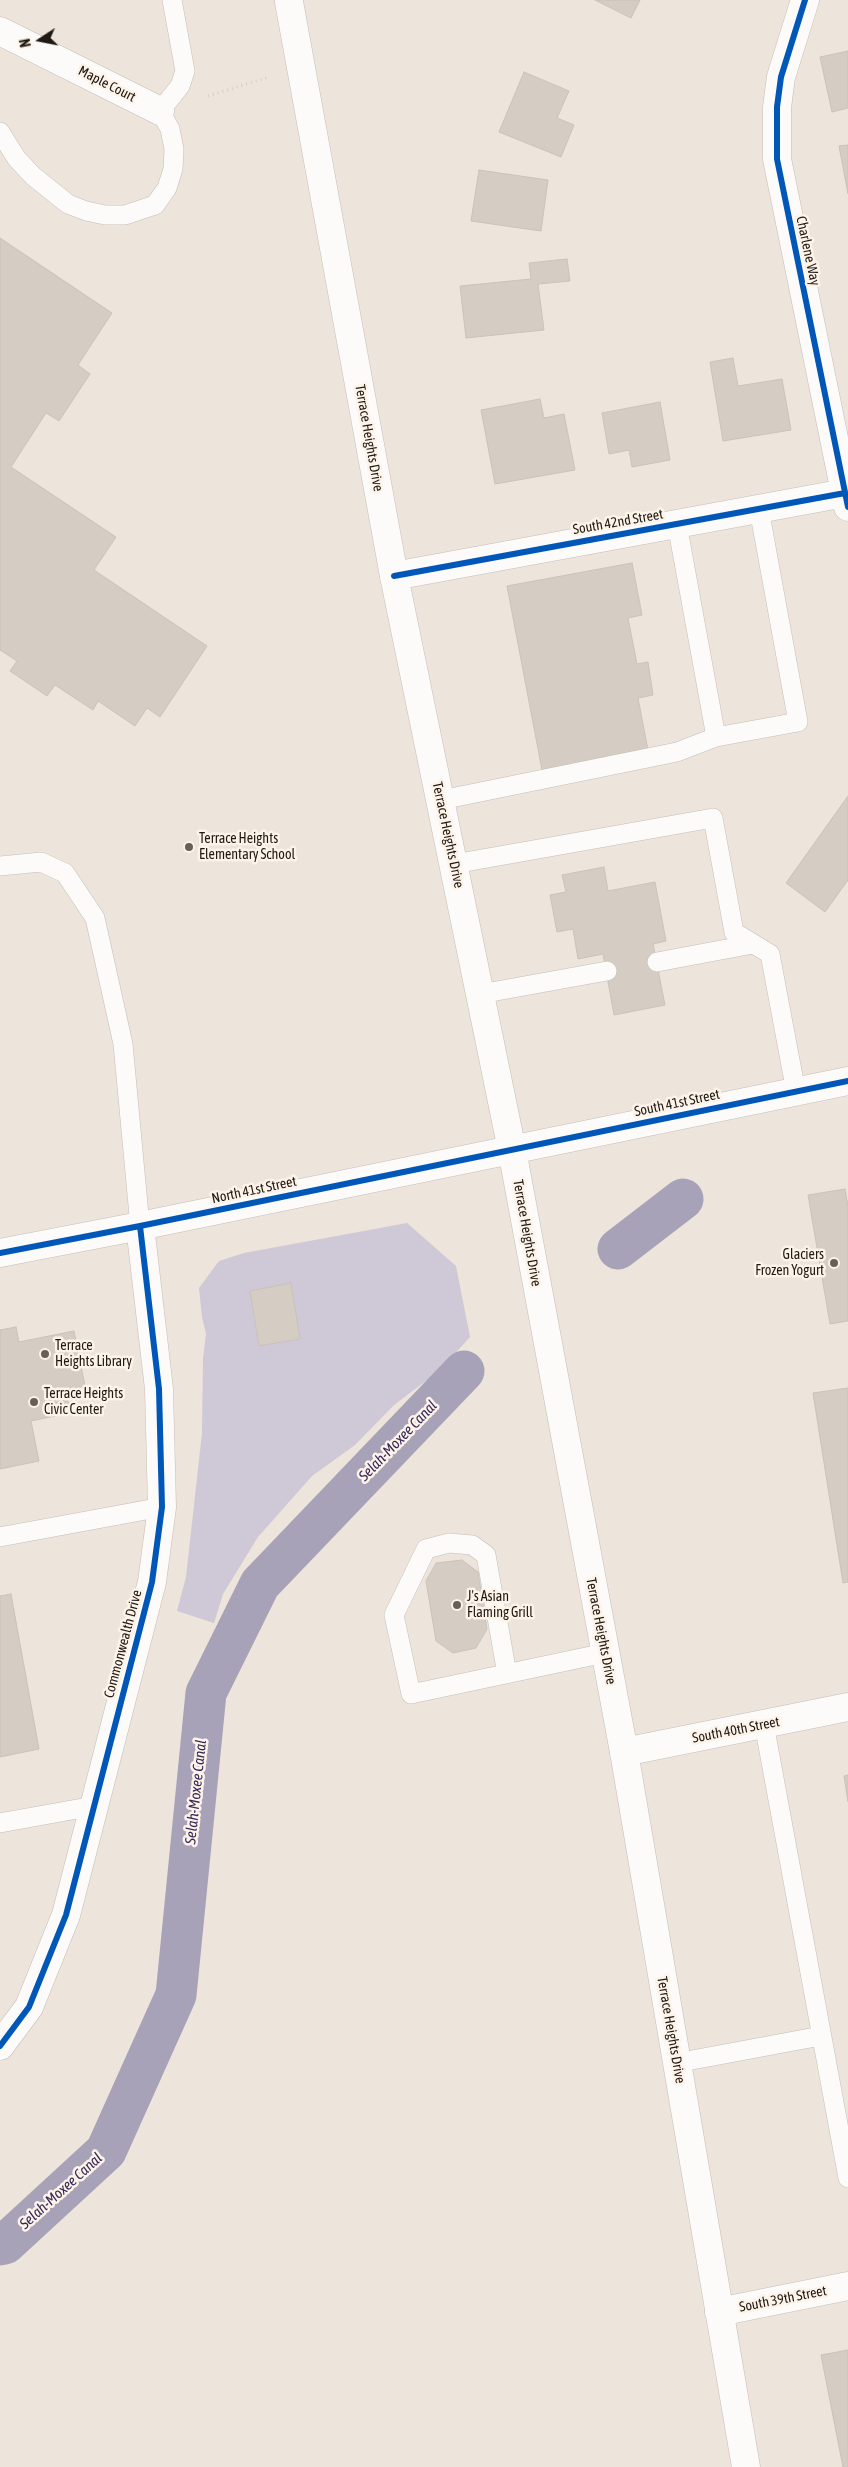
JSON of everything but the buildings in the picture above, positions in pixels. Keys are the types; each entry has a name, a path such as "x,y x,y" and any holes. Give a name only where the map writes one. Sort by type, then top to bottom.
{"street":[{"name":"Charlene Way","path":"805,0 781,77 777,107 777,158 847,500"},
{"name":"Terrace Heights Drive","path":"289,2 394,576 512,1150 624,1752 746,2467"},
{"name":"Maple Court","path":"0,31 160,111"},
{"name":"South 42nd Street","path":"394,576 759,509 847,500"},
{"name":"South 41st Street","path":"512,1150 848,1082"},
{"name":"North 41st Street","path":"0,1252 140,1226 512,1150"},
{"name":"Commonwealth Drive","path":"0,2046 29,2007 66,1915 152,1582 162,1508 159,1389 140,1226"},
{"name":"South 40th Street","path":"624,1752 848,1707"},
{"name":"South 39th Street","path":"719,2312 848,2286"}],"lane":[{"path":"0,132 17,159 33,176 68,204 86,211 105,215 125,215 155,205 166,188 173,169 170,129 160,111 180,86 185,71 172,0"},
{"path":"440,800 677,752 716,737 798,722 759,509"},
{"path":"677,524 716,737"},
{"path":"454,864 714,818 734,932 770,954 796,1092"},
{"path":"0,866 41,862 65,873 95,918 123,1044 140,1226"},
{"path":"657,962 753,944"},
{"path":"480,994 607,971"},
{"path":"0,1537 162,1508"},
{"path":"507,1674 486,1556 472,1545 449,1543 426,1549 394,1615 411,1694 507,1674 605,1653"},
{"path":"764,1724 848,2178"},
{"path":"0,1823 94,1806"},
{"path":"676,2062 822,2036"}],"path":[{"path":"160,111 302,67"}],"shaded area":[{"path":"407,1223 456,1266 470,1337 439,1371 394,1405 355,1445 312,1476 258,1537 223,1594 214,1623 177,1611 186,1577 202,1433 203,1358 206,1334 199,1288 219,1261 244,1253"}],"waterway":[{"name":"Selah-Moxee Canal","path":"618,1249 683,1199"},
{"name":"Selah-Moxee Canal","path":"0,2245 5,2244 106,2151 176,1995 206,1693 260,1584 464,1371"}],"cycle path":[{"path":"805,0 781,77 777,107 777,159 848,507"},
{"path":"394,576 845,493"},
{"path":"0,1253 848,1081"},
{"path":"0,2046 29,2007 66,1915 152,1582 162,1507 159,1389 140,1226"}],"place":[{"name":"Terrace Heights Elementary School","path":"189,847"},
{"name":"Glaciers Frozen Yogurt","path":"834,1263"},
{"name":"Terrace Heights Library","path":"45,1354"},
{"name":"Terrace Heights Civic Center","path":"34,1402"},
{"name":"J's Asian Flaming Grill","path":"457,1605"}]}
